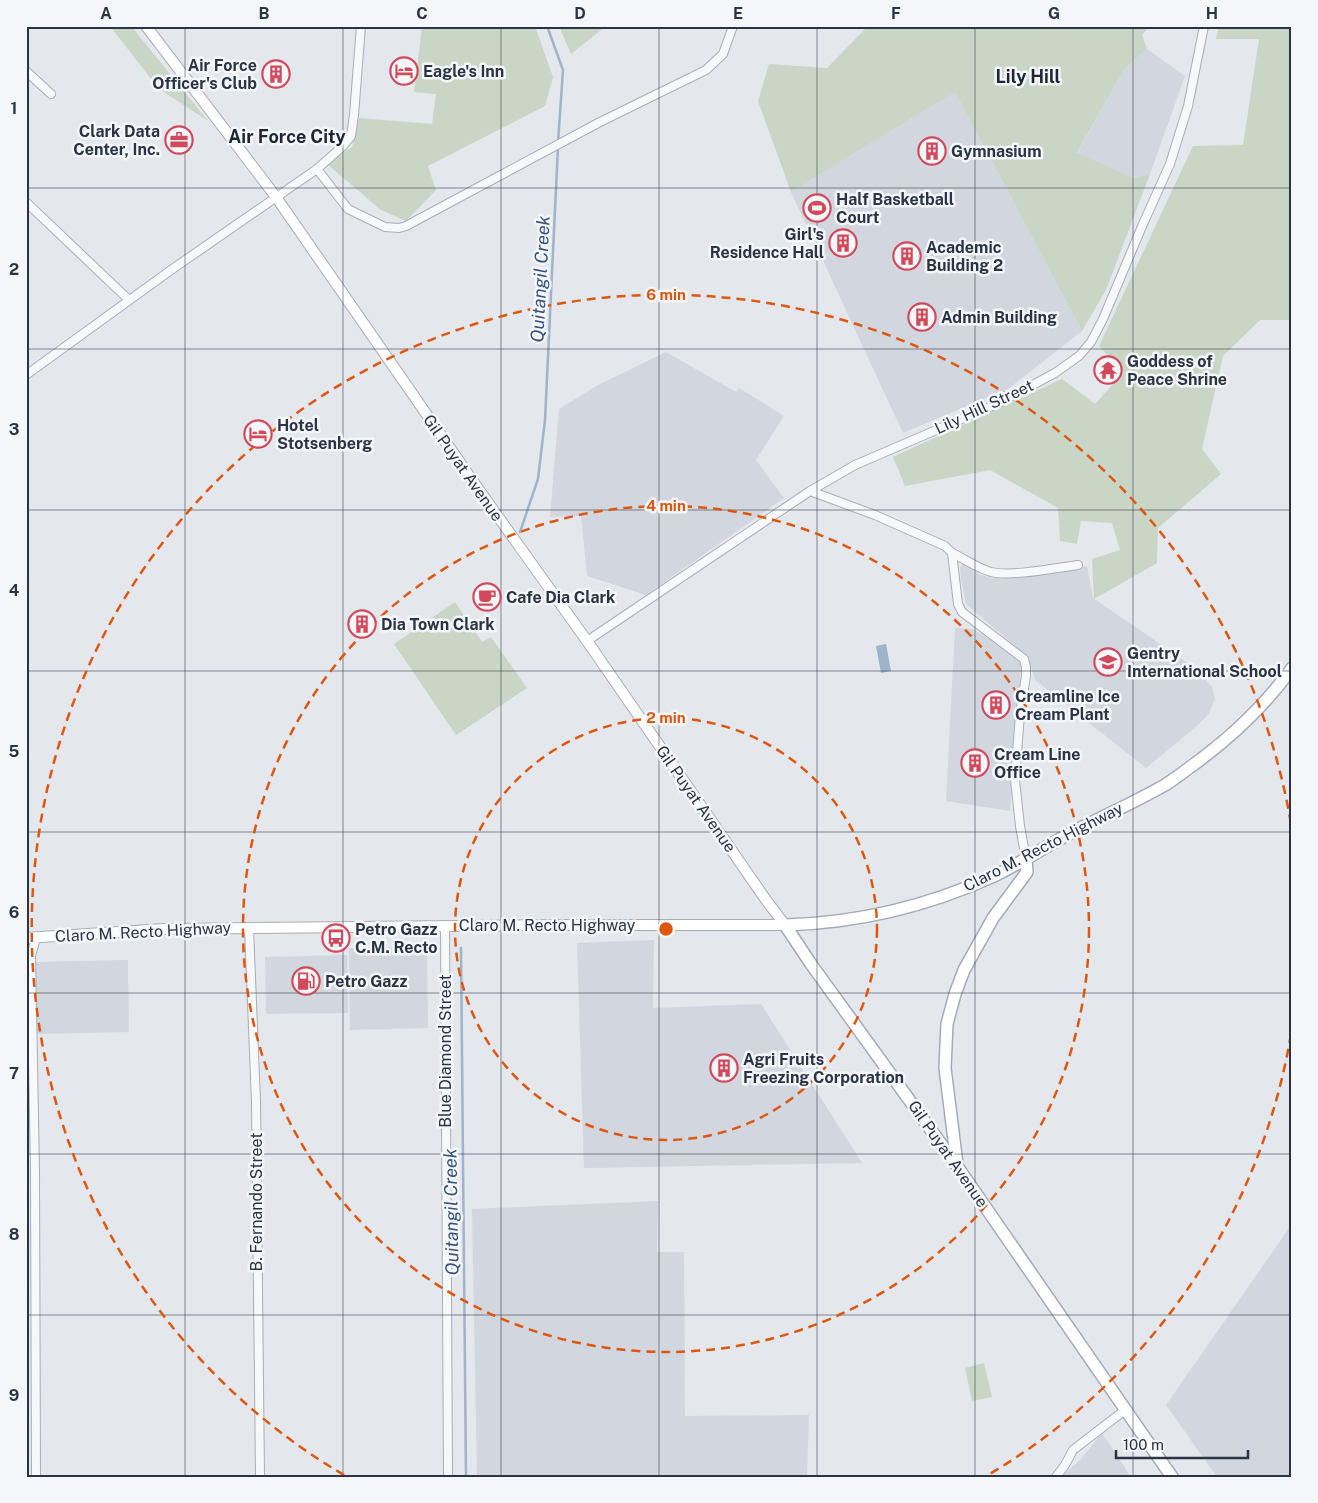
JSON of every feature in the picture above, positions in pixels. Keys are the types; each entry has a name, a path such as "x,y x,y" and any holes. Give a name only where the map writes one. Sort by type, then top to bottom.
{"main road":[{"name":"Gil Puyat Avenue","path":"146,26 276,196 766,900 958,1166 1172,1477"},
{"name":"Claro M. Recto Highway","path":"31,938 165,929 785,924 838,921 901,909 965,888 995,875 1166,784 1228,738 1279,686 1292,668"},
{"path":"1279,686 1292,681"},
{"path":"958,1166 945,1068 947,1024 964,970 993,918 1026,872 1026,859"}],"street":[{"path":"26,375 128,300 317,169 343,146 351,136 361,26"},
{"path":"317,169 348,209 385,227 399,228 406,226 600,122 706,70 723,54 733,26"},
{"name":"Lily Hill Street","path":"587,641 810,491 855,465 998,403 1055,373 1079,356 1091,342 1103,319 1142,224 1170,164 1188,106 1204,26"},
{"path":"26,71 51,94"},
{"path":"26,202 128,300"},
{"path":"810,491 875,515 945,546 980,568 993,572 1008,574 1078,565"},
{"path":"952,552 958,604 962,612 1024,659 1026,668 1015,780 1026,859"},
{"name":"Blue Diamond Street","path":"445,926 448,1477"},
{"name":"B. Fernando Street","path":"249,928 256,1102 260,1477"},
{"path":"31,938 35,1170 36,1477"},
{"path":"1056,1477 1073,1450 1125,1410"}],"shaded area":[{"path":"1147,49 1185,76 1150,174 1134,178 1077,154 1124,69"},
{"path":"955,92 1082,331 1008,389 903,433 791,192"},
{"path":"666,352 736,392 739,388 784,416 756,460 784,498 646,595 587,576 581,516 550,517 559,409 598,385"},
{"name":"Gentry International School","path":"964,563 980,575 992,578 1087,566 1093,598 1198,670 1212,687 1215,699 1209,713 1199,724 1146,768 1035,680 1028,657 966,604 960,567"},
{"path":"955,628 973,629 1008,650 1021,664 1010,811 946,801"},
{"path":"654,940 653,1008 761,1004 862,1163 584,1168 577,943"},
{"path":"427,947 428,1028 350,1030 349,948"},
{"name":"Petro Gazz","path":"347,955 348,1013 266,1014 265,957"},
{"path":"128,960 129,1032 37,1034 36,962"},
{"path":"658,1201 657,1252 684,1252 685,1416 809,1415 807,1477 477,1477 472,1209"},
{"path":"1292,1224 1292,1477 1217,1477 1166,1405"},
{"path":"1102,1433 1131,1477 1061,1477 1081,1459"}],"green space":[{"path":"110,26 131,26 208,121 158,88"},
{"path":"422,26 535,26 553,77 545,106 428,166 436,190 406,221 381,210 327,164 352,147 359,118 432,124 436,94 414,92"},
{"path":"559,26 606,26 571,54"},
{"path":"868,26 1150,26 1142,35 1147,49 1124,69 1077,153 1134,178 1150,174 1106,290 1082,331 955,92 791,192 758,101 769,64 827,68"},
{"path":"1219,26 1292,26 1292,320 1260,320 1223,356 1202,449 1221,474 1158,528 1157,563 1094,599 1092,559 1120,550 1112,523 1081,521 1077,544 1060,541 1058,508 990,470 905,486 893,457 1062,379 1095,404 1124,372 1099,346 1193,146 1243,145 1259,39 1216,39"},
{"name":"Half Basketball Court","path":"812,195 828,200 822,220 806,215"},
{"path":"455,602 482,642 491,637 527,688 456,735 394,644"},
{"path":"984,1363 992,1397 972,1401 965,1368"}],"water":[{"path":"886,644 891,671 881,673 876,646"}],"waterway":[{"name":"Quitangil Creek","path":"547,26 563,70 558,142"},
{"name":"Quitangil Creek","path":"520,532 538,479 545,420 558,147"},
{"name":"Quitangil Creek","path":"461,948 466,1477"}],"place":[{"name":"Eagle's Inn","path":"404,71"},
{"name":"Air Force Officer's Club","path":"276,74"},
{"name":"Clark Data Center, Inc.","path":"179,140"},
{"name":"Gymnasium","path":"932,151"},
{"name":"Half Basketball Court","path":"817,208"},
{"name":"Girl's Residence Hall","path":"843,243"},
{"name":"Academic Building 2","path":"907,256"},
{"name":"Admin Building","path":"922,317"},
{"name":"Goddess of Peace Shrine","path":"1108,370"},
{"name":"Hotel Stotsenberg","path":"258,434"},
{"name":"Cafe Dia Clark","path":"487,597"},
{"name":"Dia Town Clark","path":"362,624"},
{"name":"Gentry International School","path":"1108,662"},
{"name":"Creamline Ice Cream Plant","path":"996,705"},
{"name":"Cream Line Office","path":"975,763"},
{"name":"Petro Gazz C.M. Recto","path":"336,938"},
{"name":"Petro Gazz","path":"306,981"},
{"name":"Agri Fruits Freezing Corporation","path":"724,1068"}],"district":[{"name":"Lily Hill","path":"1028,76"},
{"name":"Air Force City","path":"287,136"}]}
